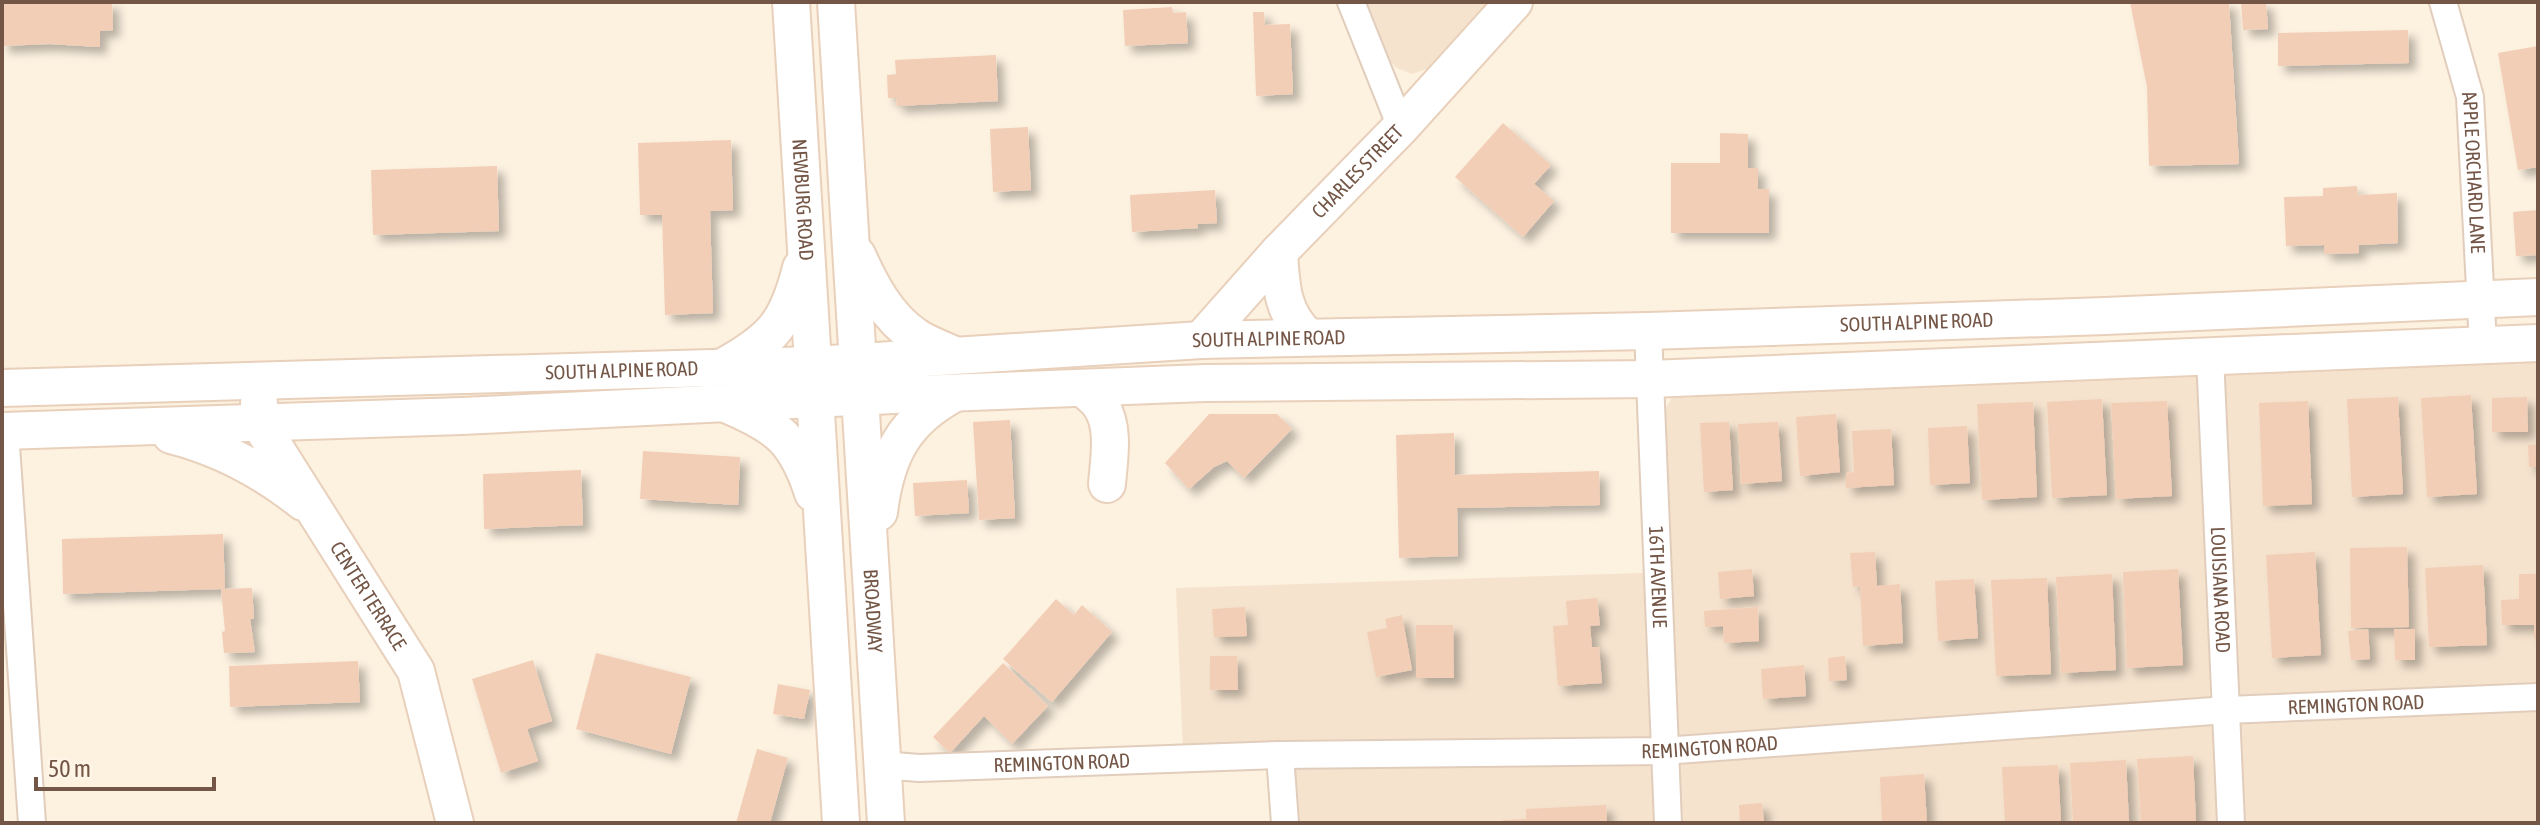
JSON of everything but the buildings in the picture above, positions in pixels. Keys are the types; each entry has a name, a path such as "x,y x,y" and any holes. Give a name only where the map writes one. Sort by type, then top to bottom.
{"main road":[{"name":"NEWBURG ROAD","path":"791,2 816,382"},
{"path":"836,2 860,380"},
{"name":"CHARLES STREET","path":"1201,340 1279,252 1401,127 1514,2"},
{"path":"851,243 867,278 890,314 916,337 956,356"},
{"path":"807,246 791,304 774,332 752,351 722,386 790,442 806,470 824,521"},
{"path":"1279,252 1287,309 1294,325 1308,337"},
{"name":"SOUTH ALPINE ROAD","path":"860,380 956,356 1201,340 1648,331 2105,316 2538,297"},
{"path":"2105,316 2109,360"},
{"name":"SOUTH ALPINE ROAD","path":"4,431 260,424 722,386 860,380 956,392 1205,383 1650,379 2538,343"},
{"name":"BROADWAY","path":"860,380 886,823"},
{"path":"259,382 260,424"},
{"name":"SOUTH ALPINE ROAD","path":"2,388 259,382 722,386"},
{"path":"816,382 841,823"},
{"path":"1083,388 1101,406 1108,423 1110,453 1107,484"},
{"path":"871,573 880,500 891,461 905,431 929,406 956,392"},
{"name":"CENTER TERRACE","path":"260,424 416,671 455,823"},
{"path":"138,427 194,441 242,461 315,511"}],"street":[{"path":"1351,2 1401,127"},
{"name":"APPLE ORCHARD LANE","path":"2443,2 2470,97 2483,345"},
{"name":"16TH AVENUE","path":"1648,331 1668,823"},
{"name":"LOUISIANA ROAD","path":"2210,356 2231,823"},
{"path":"4,431 15,767 32,823"},
{"name":"REMINGTON ROAD","path":"882,765 919,768 1280,755 1663,751 2227,710 2538,697"},
{"path":"1280,755 1285,823"}],"shaded area":[{"path":"1364,2 1493,2 1452,49 1429,68 1412,74 1397,68 1380,51"},
{"path":"2538,359 2538,823 1299,823 1292,744 1183,749 1176,588 1672,572 1665,409 1674,394"}]}
